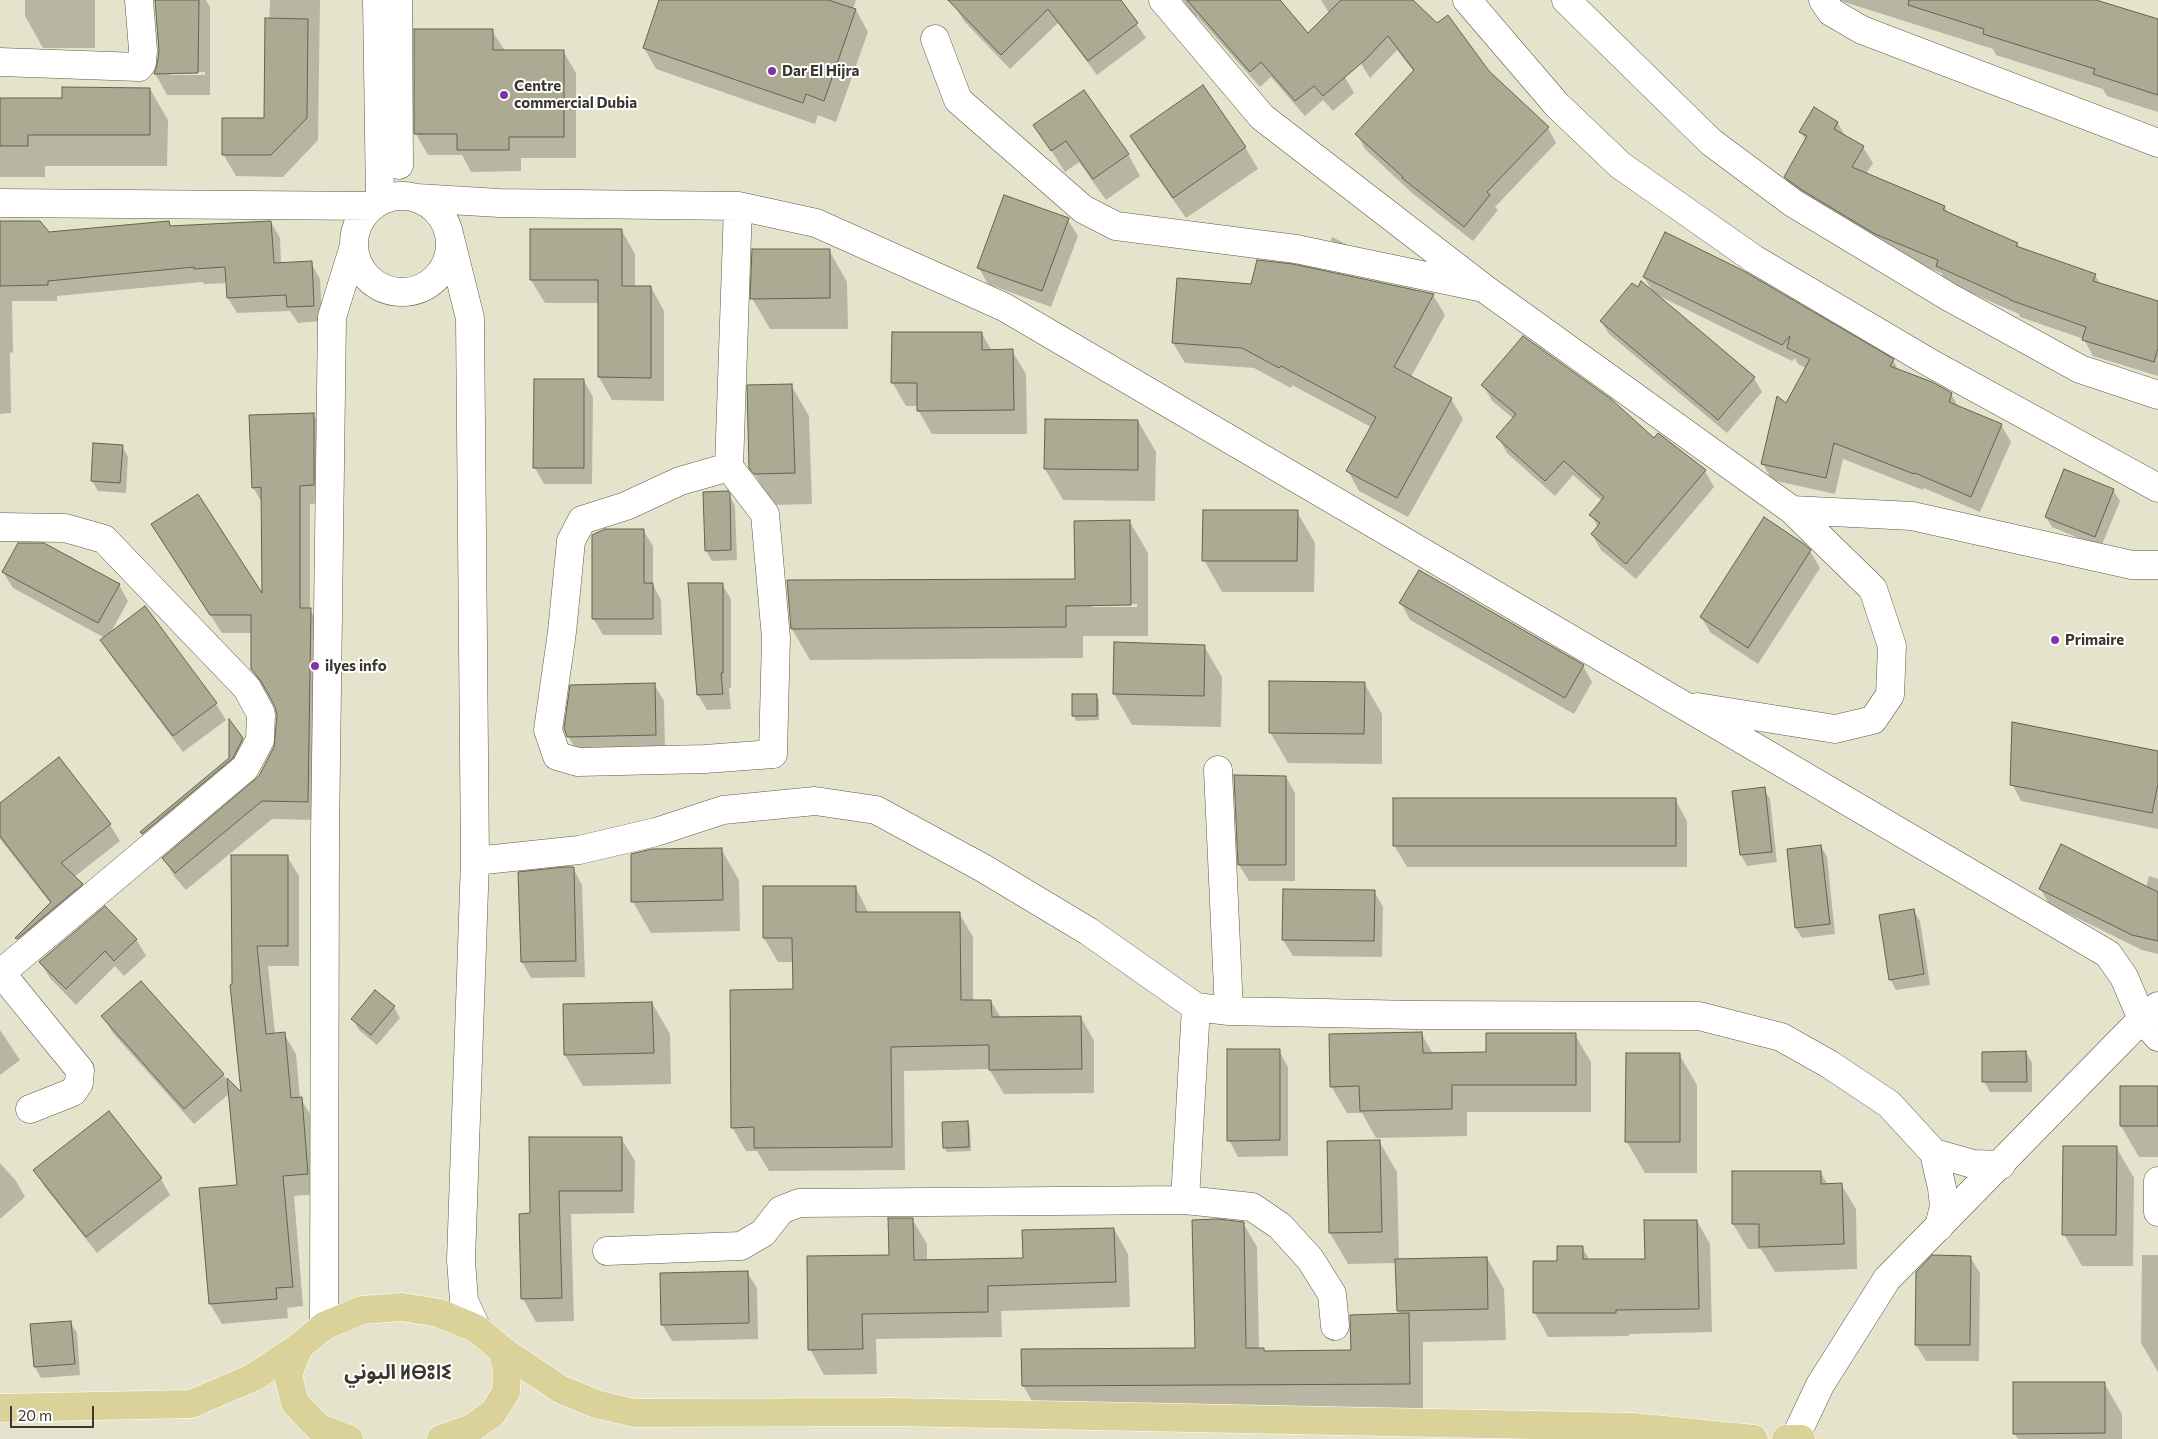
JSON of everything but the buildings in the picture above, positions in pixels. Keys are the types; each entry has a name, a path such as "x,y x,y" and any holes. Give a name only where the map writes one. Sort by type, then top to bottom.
{"main road":[{"path":"0,1408 191,1404 254,1377 299,1347 324,1326 362,1310 402,1307 439,1313 477,1329 502,1350 560,1389 596,1404 634,1412 893,1412 1614,1426 1754,1439"},
{"path":"299,1347 288,1376 294,1403 319,1428 349,1439"},
{"path":"441,1439 472,1428 493,1413 506,1392 507,1370 502,1350"}],"street":[{"path":"0,62 139,67 142,63 143,50 138,0"},
{"path":"377,0 393,200"},
{"path":"393,200 398,172 398,0"},
{"path":"1163,0 1262,116 1485,288 1792,510 1873,589 1892,646 1890,694 1873,720 1835,729 1678,703"},
{"path":"1467,0 1557,105 1620,164 1746,254 1932,364 2158,488"},
{"path":"1566,0 1711,142 1793,203 1949,297 2080,369 2158,395"},
{"path":"1823,0 1831,12 1862,30 2158,143"},
{"path":"935,40 958,100 1083,209 1116,226 1296,249 1485,288"},
{"path":"0,203 393,200 738,206 816,223 1004,307 2108,954 2153,1021 2000,1165 1887,1279 1820,1385 1794,1438"},
{"path":"324,1326 325,836 332,317 354,246 356,231 362,217 393,200 432,206 443,218 449,234 470,318 474,862 461,1260 464,1301 477,1329"},
{"path":"729,467 680,481 626,506 582,520 571,540 562,632 548,730 557,756 578,762 705,759 773,754 776,638 765,514 729,467 738,206"},
{"path":"354,246 357,261 365,275 378,285 392,291 408,292 423,287 436,278 445,265 450,250 449,234"},
{"path":"1792,510 1912,516 2132,564 2158,565"},
{"path":"0,527 65,528 104,539 247,688 261,714 260,740 245,768 1,972 80,1070 79,1083 73,1092 30,1109"},
{"path":"1218,770 1229,1011"},
{"path":"474,862 579,850 656,832 723,810 816,801 876,810 983,868 1088,931 1196,1007 1229,1011 1416,1015 1699,1016 1781,1038 1829,1064 1889,1104 1934,1153 1944,1206 1939,1227"},
{"path":"1185,1200 1196,1007"},
{"path":"1934,1153 1973,1164 2000,1165"},
{"path":"2158,1182 2158,1212"},
{"path":"607,1251 741,1246 763,1233 781,1210 799,1203 1185,1200 1252,1207 1280,1226 1310,1259 1332,1294 1335,1326"}],"place":[{"name":"Dar El Hijra","path":"772,71"},
{"name":"Centre commercial Dubia","path":"504,95"},
{"name":"Primaire","path":"2055,640"},
{"name":"ilyes info","path":"315,666"}],"district":[{"name":"البوني ⵍⴱⵓⵏⵉ","path":"398,1372"}]}
